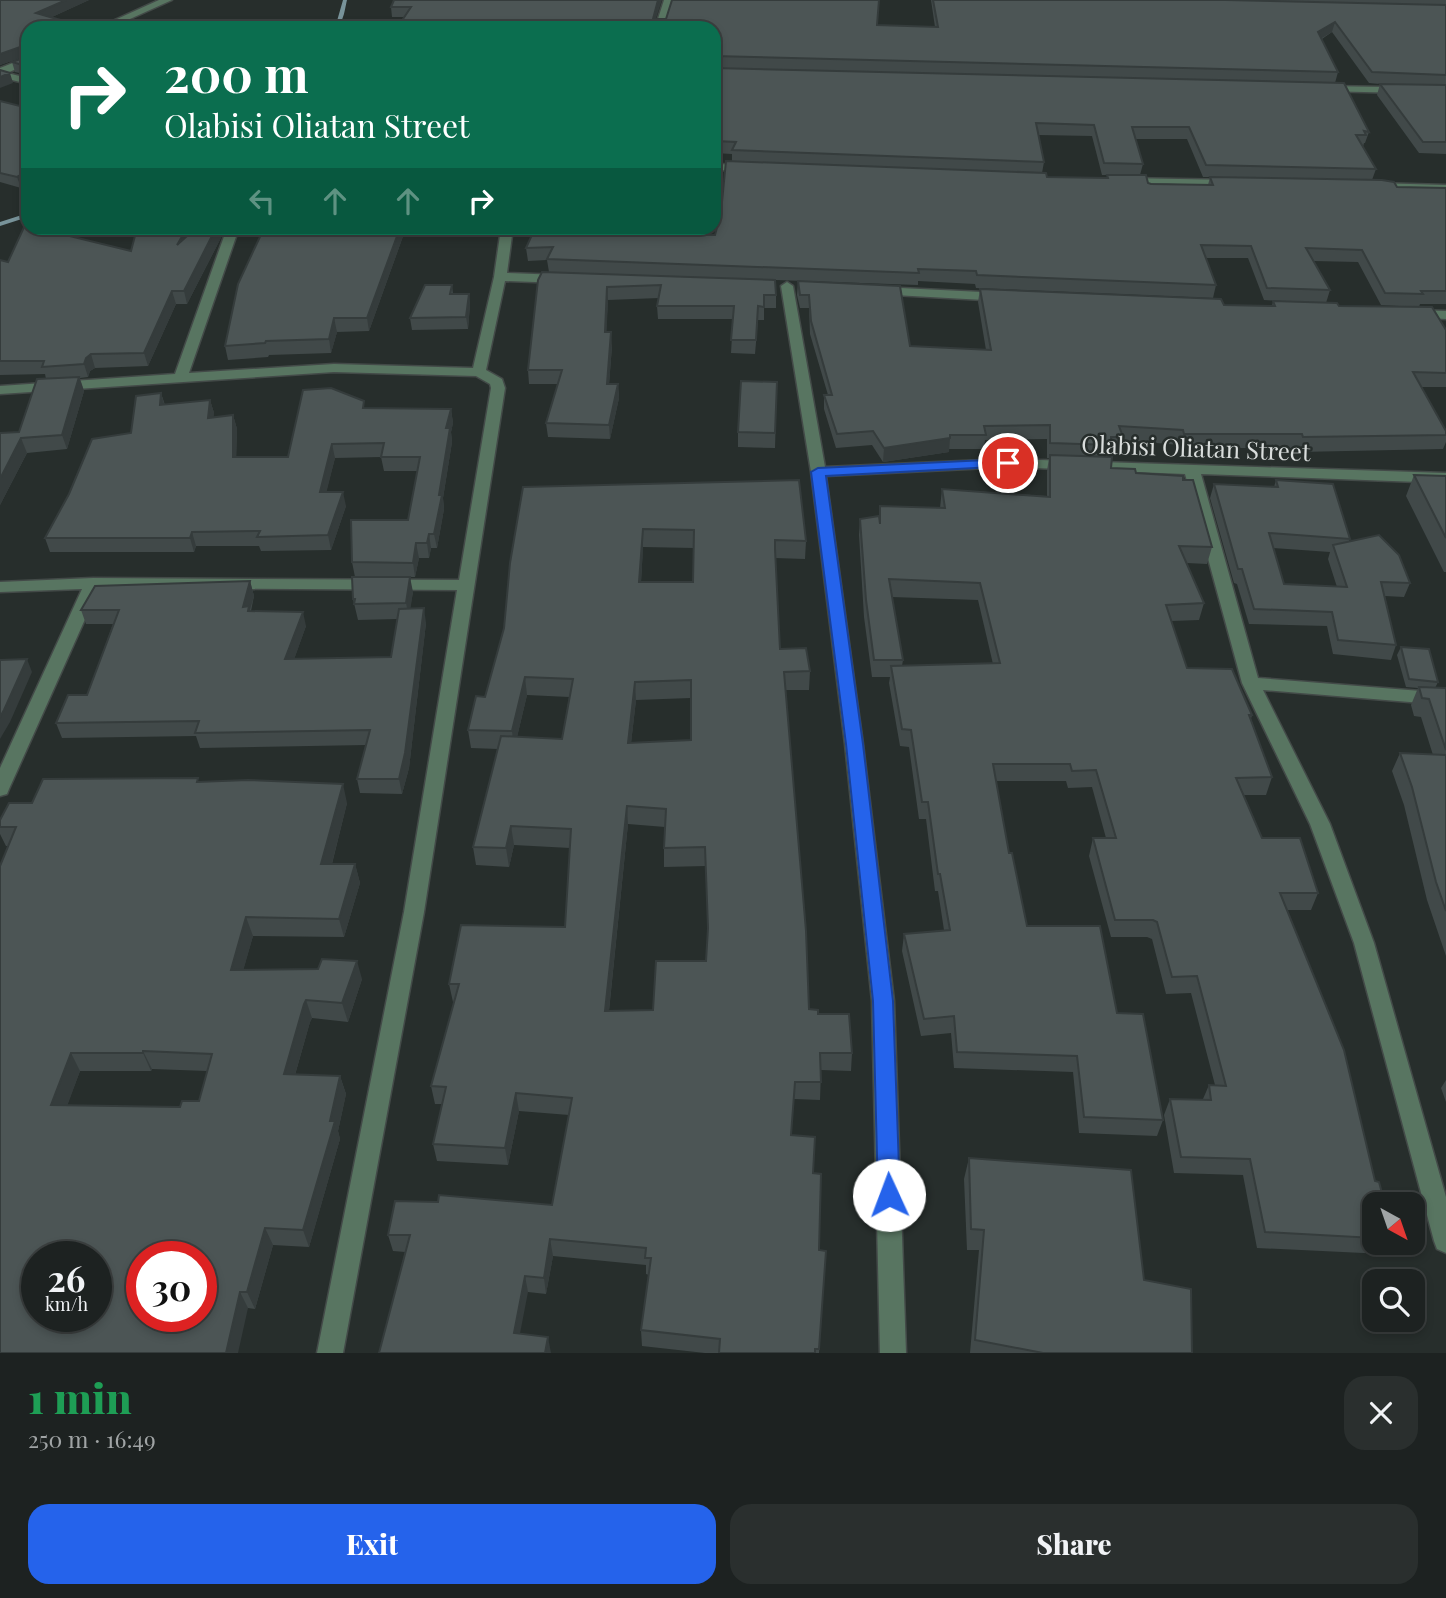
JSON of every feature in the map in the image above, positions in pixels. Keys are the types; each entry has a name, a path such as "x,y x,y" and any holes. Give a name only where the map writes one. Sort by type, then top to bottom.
{"street":[{"path":"118,21 167,0"},
{"path":"662,21 669,0"},
{"path":"0,73 21,63"},
{"path":"0,73 21,79"},
{"path":"1310,88 1446,91"},
{"path":"721,167 769,169"},
{"path":"1112,181 1245,184"},
{"path":"1365,186 1446,188"},
{"path":"181,378 231,235"},
{"path":"479,372 500,277 506,235"},
{"path":"500,277 569,279"},
{"path":"787,286 818,472 854,744 883,1001 893,1353"},
{"path":"870,290 1022,298"},
{"path":"1405,314 1446,315"},
{"path":"0,390 334,368 479,372 497,382 414,912 330,1353"},
{"name":"Olabisi Oliatan Street","path":"818,472 1008,463 1446,478"},
{"path":"1192,470 1251,683 1320,824 1364,943 1446,1241"},
{"path":"0,587 93,583 466,585"},
{"path":"0,789 93,583"},
{"path":"1251,683 1446,699"}],"building":[{"path":"0,0 66,0 36,13 64,21 21,21 21,47 0,54"},
{"path":"394,0 658,0 653,19 666,19 672,0 879,0 877,25 938,27 933,0 1226,0 1446,5 1446,75 1372,72 1335,22 1318,32 1338,72 721,56 721,21 402,21 411,7 391,7"},
{"path":"721,68 1344,83 1369,132 1364,131 1366,135 1356,135 1376,169 1206,165 1189,127 1132,127 1143,164 1104,163 1094,125 1036,123 1044,162 732,150 736,142 721,141"},
{"path":"0,70 10,73 0,77"},
{"path":"1380,84 1446,85 1446,142 1423,142"},
{"path":"0,101 21,106 21,175 17,177 0,173"},
{"path":"726,161 1046,173 1047,177 1108,178 1107,175 1146,175 1148,183 1151,184 1213,185 1210,177 1382,180 1394,182 1397,187 1446,188 1446,291 1421,291 1423,294 1385,293 1362,250 1306,248 1330,290 1267,288 1251,246 1201,245 1216,285 977,275 976,271 918,269 919,273 547,259 553,247 526,248 532,235 721,235"},
{"path":"21,234 66,235 131,251 135,235 183,235 177,245 188,235 212,235 184,291 172,291 144,353 91,354 84,364 42,367 44,361 0,361 0,260 8,262"},
{"path":"261,235 397,235 367,318 334,318 329,339 266,341 225,346 238,284"},
{"path":"542,272 775,280 776,295 764,295 764,307 758,306 756,340 731,340 734,306 657,306 661,285 607,287 605,332 611,332 607,384 618,384 609,425 546,423 562,370 528,370 538,280"},
{"path":"798,281 900,286 910,346 991,350 980,289 1221,299 1224,305 1275,306 1273,301 1337,303 1339,306 1432,307 1446,330 1446,373 1413,372 1446,435 1303,437 1302,434 1184,434 1183,430 1119,426 1123,437 1111,437 1111,445 1050,443 1050,425 984,426 986,435 950,435 950,438 884,448 873,431 837,434 824,395 832,395 811,321 809,295 800,295"},
{"path":"425,285 452,285 450,294 469,294 466,317 410,318"},
{"path":"79,377 62,435 21,438 0,479 0,433 19,432 37,379"},
{"path":"741,381 777,382 775,433 738,432"},
{"path":"331,388 364,401 363,408 451,409 446,428 450,428 439,495 442,495 434,534 429,534 427,543 416,543 413,563 352,562 351,520 408,520 420,457 381,457 384,443 332,444 320,492 343,492 328,535 257,537 260,531 192,532 190,538 45,538 69,494 92,439 131,433 136,396 161,393 160,405 210,400 208,418 233,415 233,457 288,457 303,390"},
{"path":"1050,455 1112,457 1111,468 1135,469 1136,473 1183,476 1183,480 1193,480 1212,547 1179,546 1204,603 1166,605 1187,668 1232,669 1252,715 1249,715 1272,777 1236,778 1262,838 1300,838 1318,893 1280,893 1344,1050 1375,1181 1379,1182 1382,1192 1362,1192 1362,1237 1265,1232 1250,1159 1181,1157 1170,1099 1211,1100 1209,1085 1226,1086 1197,976 1172,977 1157,922 1115,920 1093,838 1116,838 1096,770 1072,771 1070,764 993,764 1009,853 1012,853 1027,926 1100,926 1117,1013 1143,1014 1163,1120 1084,1117 1077,1056 957,1052 954,1016 924,1019 904,934 950,930 938,874 928,802 922,802 911,730 902,729 891,666 1000,663 980,583 889,579 903,660 874,660 860,519 879,516 880,524 880,506 945,508 942,489 1050,497"},
{"path":"1414,475 1446,476 1446,538"},
{"path":"799,480 806,541 775,540 775,549 780,649 806,648 810,671 784,672 806,931 809,1009 818,1010 818,1014 849,1014 852,1053 820,1053 821,1082 795,1082 791,1135 815,1137 813,1173 821,1174 819,1250 826,1251 819,1349 815,1349 815,1353 719,1353 720,1339 641,1330 651,1258 645,1258 646,1248 550,1239 544,1278 525,1276 514,1333 548,1337 545,1353 379,1353 410,1235 388,1235 395,1201 438,1202 439,1195 552,1205 572,1098 516,1093 505,1148 433,1144 446,1087 431,1086 459,984 449,984 461,925 565,927 571,829 511,826 506,848 473,847 501,736 562,739 573,679 525,677 512,731 468,730 476,696 485,697 504,628 510,563 523,487","holes":["643,529 694,530 693,582 639,582","691,680 691,740 628,743 635,682","627,806 666,809 664,848 705,847 708,928 706,961 656,961 653,1010 605,1011"]},
{"path":"1276,480 1333,484 1350,539 1269,533 1284,584 1347,587 1333,545 1379,535 1399,555 1410,583 1381,582 1396,645 1338,640 1332,612 1254,609 1242,569 1238,569 1214,484 1278,487"},
{"path":"352,577 410,577 406,603 354,604"},
{"path":"250,581 243,607 249,606 248,611 303,612 285,659 391,657 399,609 424,608 405,753 399,779 357,779 370,730 195,733 199,721 56,723 68,695 87,695 119,610 81,610 95,586"},
{"path":"1401,647 1429,649 1438,682 1409,679"},
{"path":"27,659 4,710 0,717 0,660"},
{"path":"1419,687 1446,688 1446,750 1429,699 1422,698"},
{"path":"1400,753 1446,755 1446,911 1412,787"},
{"path":"198,778 197,782 248,780 343,784 321,864 355,864 339,919 246,917 231,970 318,969 322,959 357,961 342,1003 306,1000 304,1004 284,1074 340,1076 330,1121 335,1121 303,1230 265,1228 247,1292 240,1292 226,1353 0,1353 0,866 16,827 0,827 0,820 9,803 32,803 43,779","holes":["143,1051 212,1054 199,1101 182,1101 180,1107 51,1105 71,1053"]},
{"path":"969,1158 1131,1170 1144,1280 1191,1289 1192,1353 1043,1353 975,1340 984,1230 971,1229"}],"waterway":[{"path":"339,21 345,0"},
{"path":"0,224 21,217"}],"route":[{"path":"889,1195 883,1001 854,744 818,472 1008,463"}]}
